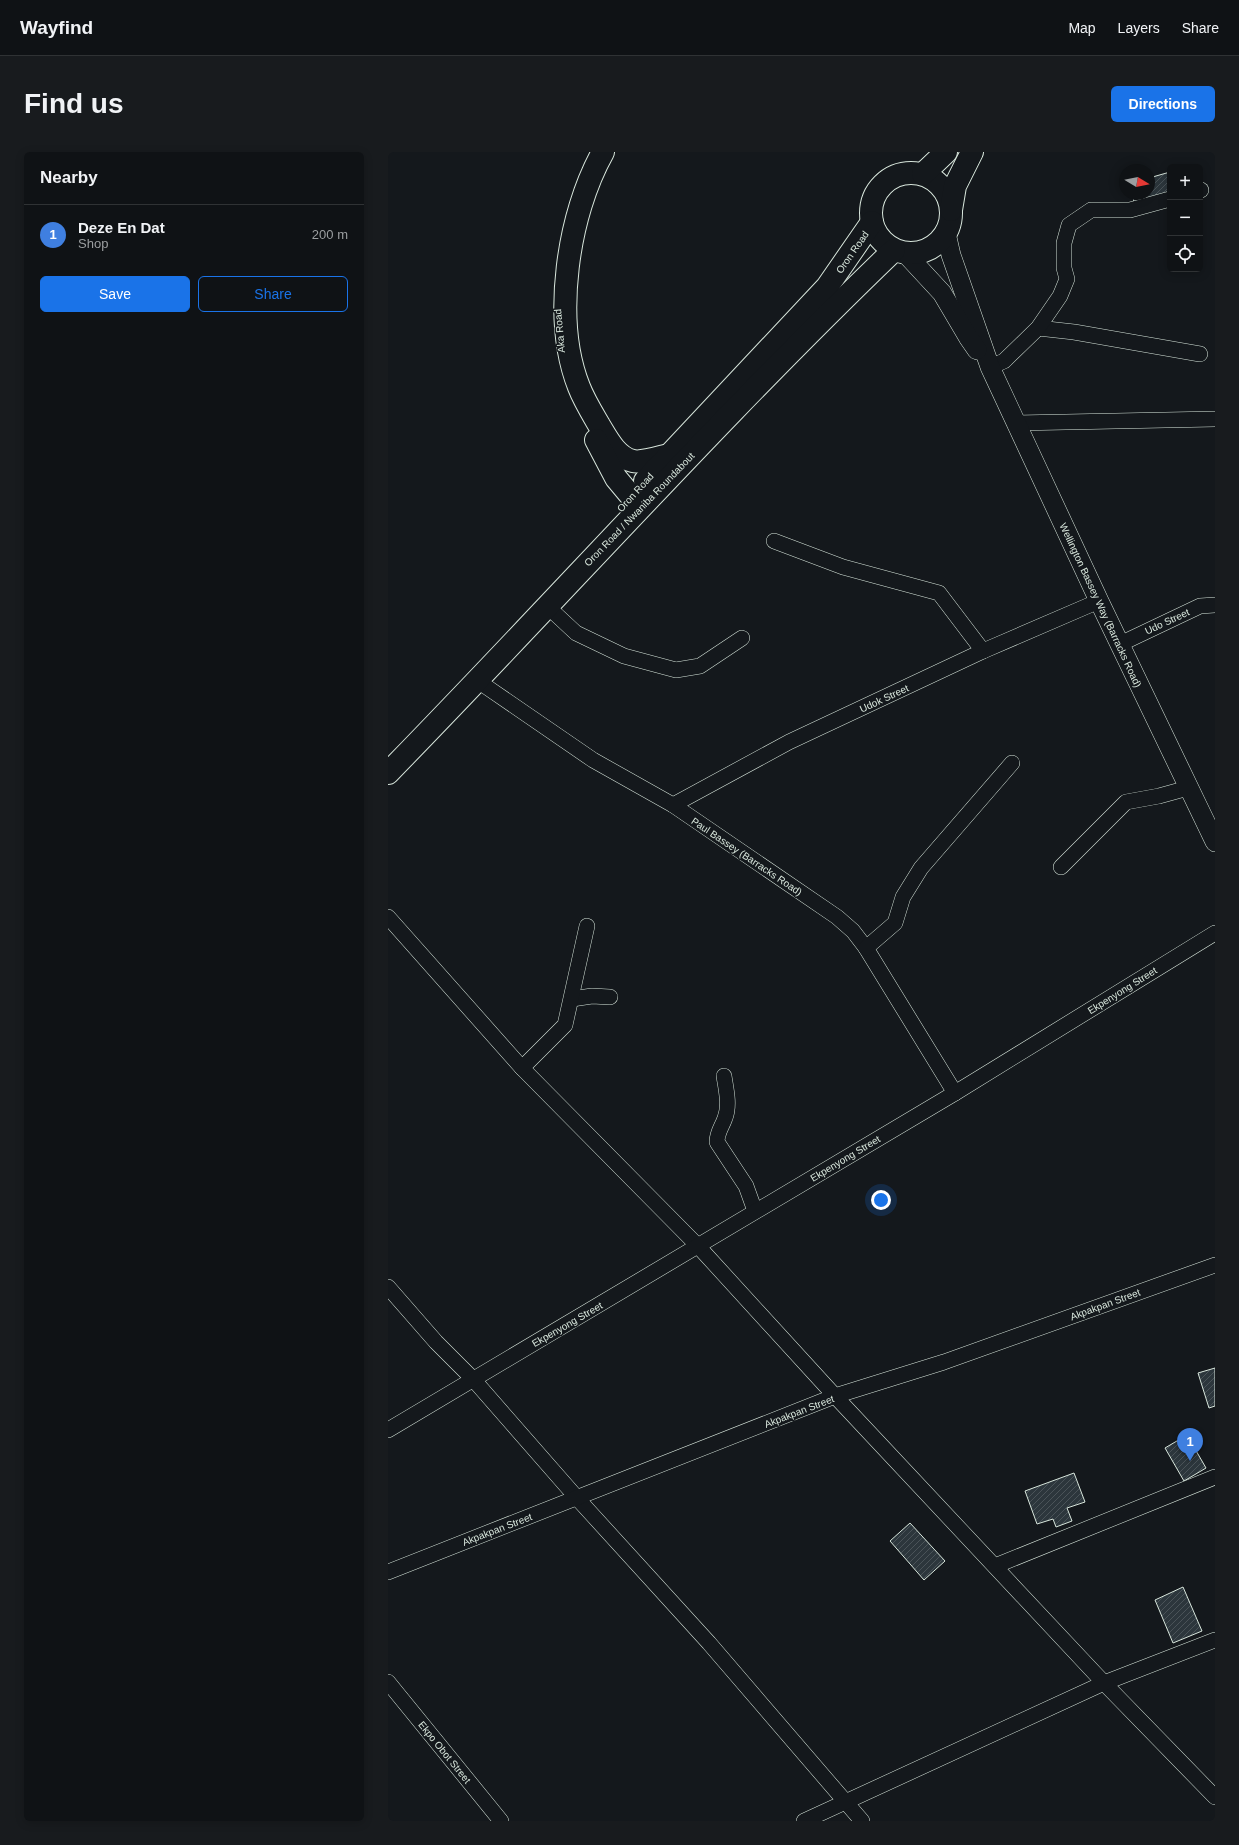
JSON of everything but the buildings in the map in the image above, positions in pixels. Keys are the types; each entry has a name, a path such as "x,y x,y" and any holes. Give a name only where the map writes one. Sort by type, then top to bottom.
{"highway":[{"name":"Aka Road","path":"590,152 579,174 564,227 558,268 557,329 561,359 571,392 616,478 631,496"},
{"path":"603,152 588,180 581,201 570,255 566,307 566,330 573,369 579,387 589,408 614,448 623,457 634,461 669,455"},
{"path":"922,174 946,152"},
{"path":"951,210 948,198 942,188 933,180 922,174 911,173 899,175 888,180 880,188 874,199 871,210 872,222 876,234 884,243 900,251 917,253 929,249 946,233 950,222 955,186 972,152"},
{"name":"Oron Road","path":"388,754 827,287 872,222"},
{"name":"Oron Road / Nwaniba Roundabout","path":"388,772 478,681 547,606 753,390 900,251"}],"main road":[{"path":"946,233 951,255 990,367"},
{"path":"900,251 942,293 968,337 990,367"},
{"name":"Wellington Bassey Way (Barracks Road)","path":"990,367 1099,601 1215,842"}],"street":[{"path":"990,367 1004,361 1038,328 1060,296 1067,279 1064,268 1064,243 1069,225 1091,210 1130,210 1167,200"},
{"path":"1038,328 1074,332 1200,354"},
{"path":"1015,423 1215,419"},
{"path":"774,541 843,567 939,593 983,651"},
{"name":"Udok Street","path":"673,805 789,742 983,651 1099,601"},
{"path":"547,606 576,633 582,636 624,656 676,670 700,666 742,638"},
{"name":"Udo Street","path":"1120,644 1200,606 1215,606"},
{"name":"Paul Bassey (Barracks Road)","path":"478,681 593,760 673,805 837,917 852,931 866,948 955,1093"},
{"path":"866,948 895,923 903,897 921,868 1012,763"},
{"path":"1061,867 1126,802 1159,796 1188,788"},
{"path":"388,917 522,1068 698,1246 835,1396 1104,1683 1215,1797"},
{"path":"522,1068 565,1025 587,926"},
{"name":"Ekpenyong Street","path":"388,1430 955,1093 1215,933"},
{"path":"572,999 592,996 610,997"},
{"path":"724,1076 727,1102 726,1117 717,1134 717,1142 746,1186 755,1211"},
{"name":"Akpakpan Street","path":"388,1572 835,1396 944,1362 1215,1265"},
{"path":"388,1287 436,1342 473,1379 577,1498 709,1643 862,1821"},
{"path":"995,1566 1215,1477"},
{"path":"804,1821 847,1803 1104,1683 1215,1640"},
{"name":"Ekpo Obot Street","path":"388,1682 501,1821"}],"place":[{"name":"Deze En Dat","path":"1190,1461"}]}
